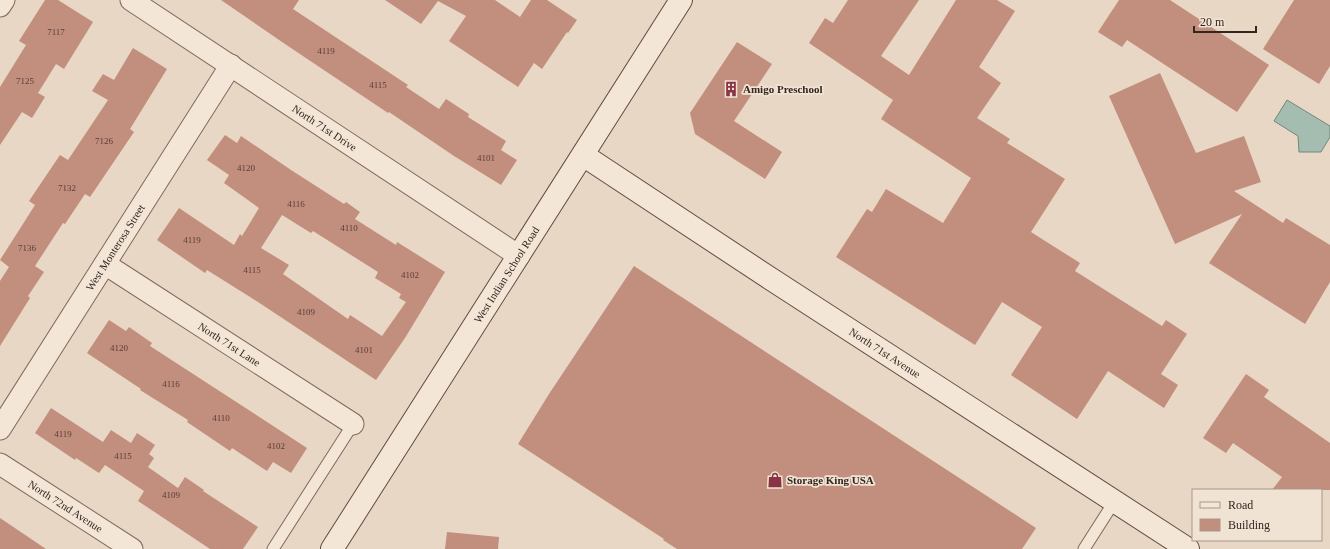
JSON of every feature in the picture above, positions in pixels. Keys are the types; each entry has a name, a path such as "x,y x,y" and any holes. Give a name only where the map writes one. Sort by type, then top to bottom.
{"street":[{"path":"0,6 4,0"},
{"name":"North 71st Drive","path":"131,0 519,256"},
{"name":"West Indian School Road","path":"332,549 681,0"},
{"name":"West Monterosa Street","path":"0,429 231,65"},
{"name":"North 71st Avenue","path":"583,155 1188,549"},
{"name":"North 71st Lane","path":"105,264 353,424"},
{"name":"North 72nd Avenue","path":"0,464 132,549"}],"lane":[{"path":"273,549 353,424"},
{"path":"1084,549 1114,502"}],"shaded area":[{"path":"1287,100 1330,126 1330,137 1321,152 1299,152 1298,136 1274,121"}],"building":[{"path":"45,0 58,0 93,22 64,69 56,64 38,93 45,97 32,118 22,112 0,145 0,87 26,45 19,41"},
{"path":"221,0 299,0 293,9 408,85 406,87 439,109 446,99 469,114 468,117 506,141 501,150 517,160 501,185 454,156 389,112 388,113"},
{"path":"385,0 495,0 520,17 531,0 547,0 577,20 542,69 534,63 518,87 449,41 466,16 438,1 421,24"},
{"path":"848,0 919,0 881,56 909,75 956,0 997,0 1015,11 979,67 1001,83 977,118 1010,139 1007,143 1065,179 1031,232 1080,263 1075,271 1162,326 1166,320 1187,334 1161,374 1178,385 1164,408 1108,371 1077,419 1011,375 1042,327 1002,302 975,345 836,257 867,209 872,212 886,189 943,223 971,178 881,119 893,100 809,43 825,18 833,23"},
{"path":"1119,0 1170,0 1269,65 1237,112 1127,40 1122,47 1098,32"},
{"path":"1294,0 1330,0 1330,66 1319,84 1263,49"},
{"name":"Amigo Preschool","path":"737,42 772,64 734,121 782,152 765,179 695,134 690,113"},
{"path":"133,48 167,69 130,129 134,132 90,197 85,194 65,224 63,223 35,266 44,272 28,296 30,298 0,346 0,281 9,267 0,260 35,205 29,201 60,155 68,160 108,100 92,91 103,74 114,80"},
{"path":"1160,73 1196,153 1244,136 1261,182 1234,191 1283,223 1286,218 1330,245 1330,282 1305,324 1209,263 1242,214 1175,244 1109,96"},
{"path":"225,135 237,143 241,136 344,204 346,202 360,212 355,219 396,245 397,242 445,272 405,338 376,380 261,304 207,270 205,273 157,240 179,208 234,245 240,234 242,236 259,208 224,183 229,175 207,160","holes":["282,215 311,233 313,231 378,272 375,278 401,294 399,298 406,302 382,336 350,315 348,319 283,274 289,265 261,248"]},
{"path":"634,266 1036,528 1022,549 677,549 518,444 549,394"},
{"path":"109,320 126,331 129,327 152,343 150,346 307,448 291,473 273,462 267,471 232,448 230,451 187,422 188,420 140,390 141,389 87,353"},
{"path":"1246,374 1269,390 1264,397 1330,443 1330,490 1273,489 1282,477 1233,443 1226,453 1203,438"},
{"path":"51,408 103,442 111,430 131,443 137,433 155,445 149,454 154,458 148,467 178,488 185,477 204,490 203,491 258,527 243,549 210,549 138,501 144,491 105,465 99,473 76,458 75,460 35,433"},
{"path":"0,518 46,549 0,549"},
{"path":"447,532 499,537 498,549 445,549"}],"place":[{"name":"Amigo Preschool","path":"731,89"},
{"name":"Storage King USA","path":"775,480"}]}
